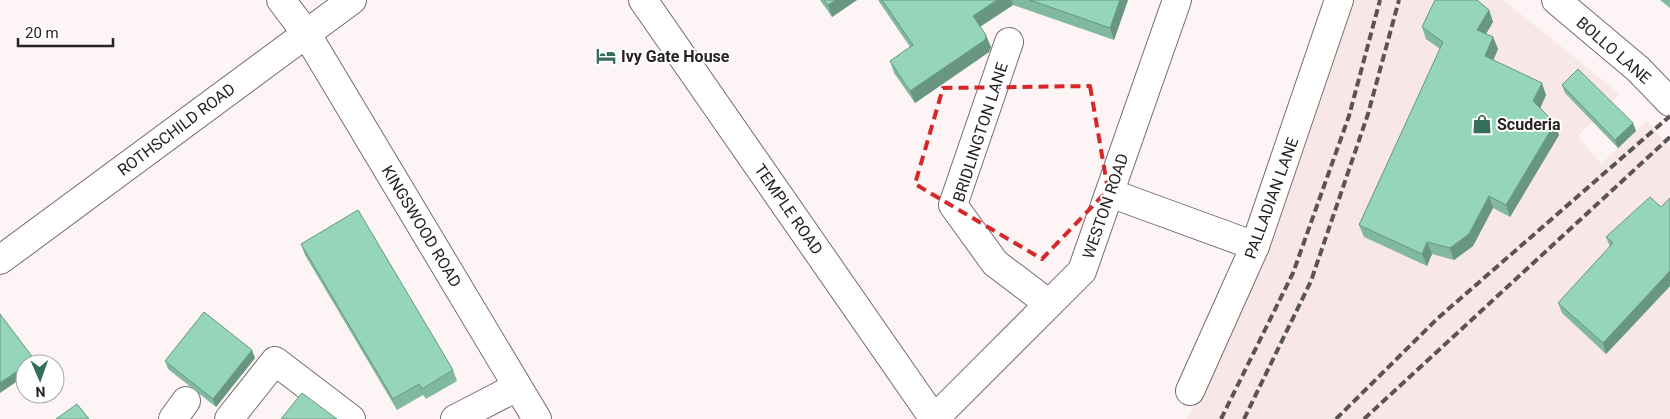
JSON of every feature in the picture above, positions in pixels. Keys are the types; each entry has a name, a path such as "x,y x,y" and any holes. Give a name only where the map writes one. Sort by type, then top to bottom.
{"street":[{"name":"KINGSWOOD ROAD","path":"282,0 306,33 537,419"},
{"name":"ROTHSCHILD ROAD","path":"0,260 352,0"},
{"name":"TEMPLE ROAD","path":"643,0 934,419"},
{"name":"WESTON ROAD","path":"934,419 1082,271 1176,0"},
{"name":"PALLADIAN LANE","path":"1190,391 1255,246 1339,0"},
{"name":"BOLLO LANE","path":"1556,0 1638,69 1670,102"},
{"name":"BRIDLINGTON LANE","path":"1009,42 953,205 995,263 1049,304"},
{"path":"1110,194 1255,246"},
{"path":"229,419 275,362 351,419"},
{"path":"455,419 517,386"}],"highlighted area":[{"path":"1090,86 1108,190 1042,259 915,184 943,88"}],"shaded area":[{"path":"1343,0 1503,0 1620,94 1578,136 1601,164 1647,121 1670,148 1670,419 1187,419 1267,257"}],"building":[{"path":"824,0 836,0 828,5"},
{"path":"882,0 997,0 973,16 986,35 985,40 910,91 890,61 913,45"},
{"path":"1030,0 1120,0 1110,28"},
{"name":"Scuderia","path":"1435,0 1477,0 1489,10 1477,30 1493,37 1485,56 1542,83 1533,101 1555,123 1506,205 1489,196 1469,234 1450,248 1427,242 1422,254 1359,225 1443,42 1422,27"},
{"path":"1578,69 1633,123 1615,140 1562,85"},
{"path":"1650,197 1661,207 1670,198 1670,271 1603,343 1558,303 1613,243 1606,237"},
{"path":"358,210 453,370 422,389 419,384 393,399 301,244"},
{"path":"204,312 252,350 213,399 165,361"},
{"path":"0,314 30,354 15,354 15,373 0,383"},
{"path":"302,393 337,419 281,419"},
{"path":"77,404 89,419 56,419"}],"railway":[{"path":"1221,419 1293,273 1349,116 1380,0"},
{"path":"1244,419 1311,281 1368,114 1399,0"},
{"path":"1336,419 1438,318 1670,116"},
{"path":"1364,419 1670,137"}],"place":[{"name":"Ivy Gate House","path":"606,56"},
{"name":"Scuderia","path":"1482,124"}]}
